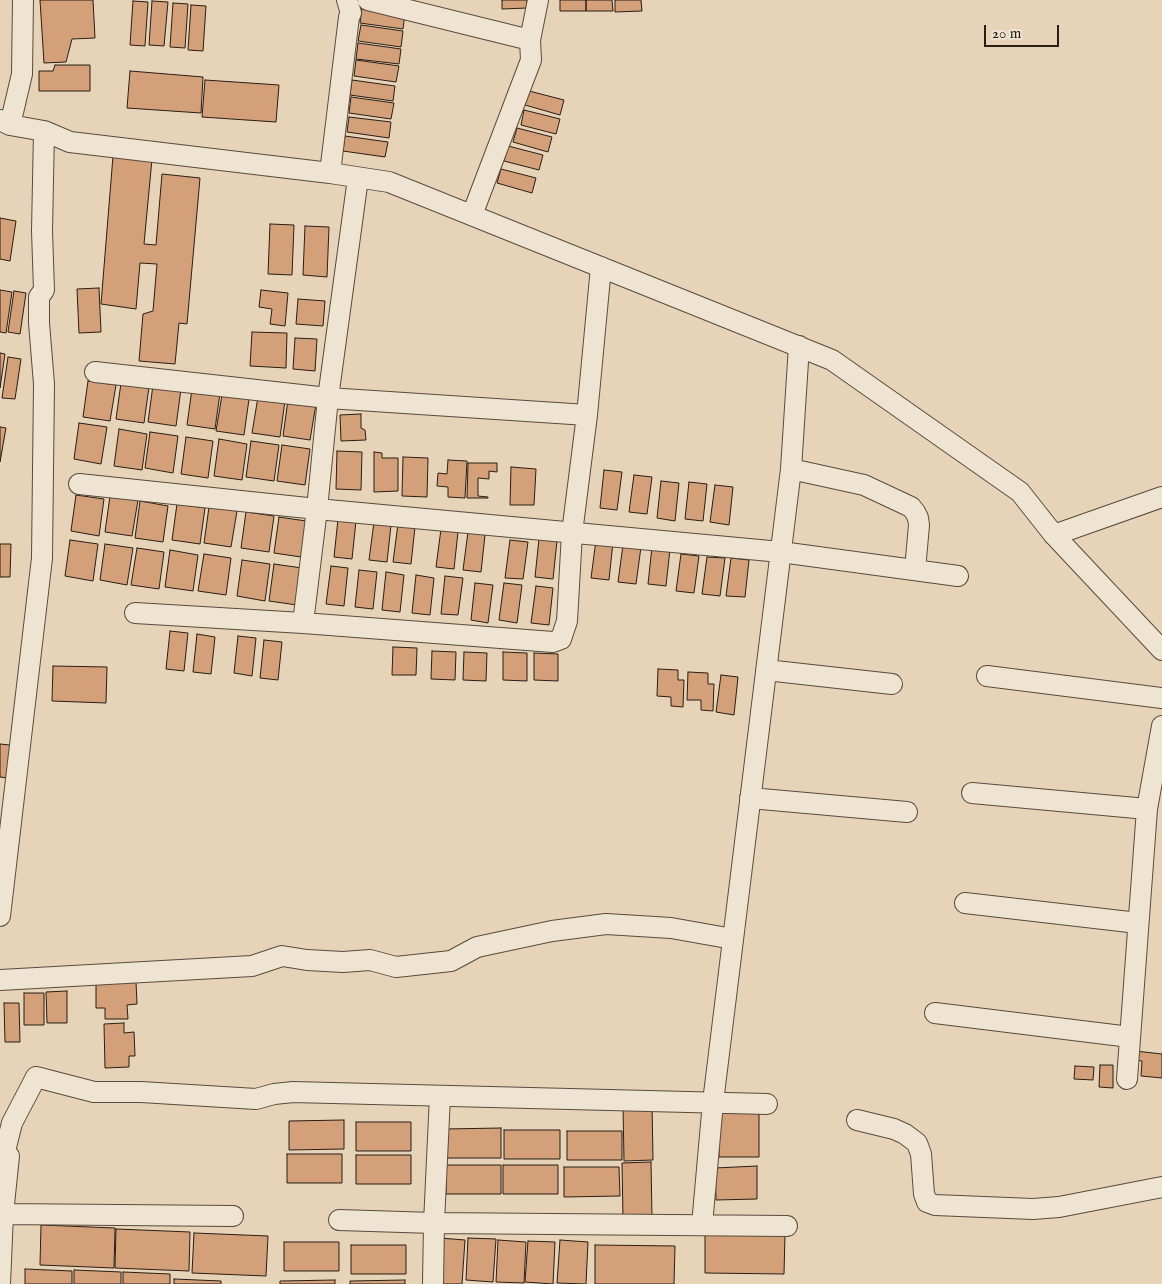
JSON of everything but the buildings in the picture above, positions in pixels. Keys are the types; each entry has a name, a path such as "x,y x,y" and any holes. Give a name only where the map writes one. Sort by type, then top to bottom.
{"street":[{"path":"24,0 22,74 5,122 44,131 70,142 330,173 389,182 832,360 1020,492 1054,535 1162,650"},
{"path":"330,173 351,13 347,0"},
{"path":"353,0 359,7 364,0"},
{"path":"368,0 530,40"},
{"path":"472,216 531,60 530,40 538,0"},
{"path":"0,916 42,558 44,384 39,324 39,297 44,290 42,231 44,131"},
{"path":"303,623 328,398 358,178"},
{"path":"135,613 303,623 553,642 562,639 567,621 572,533 587,415 601,267"},
{"path":"702,1225 713,1102 791,469 799,346"},
{"path":"95,372 328,398 587,415"},
{"path":"791,469 864,485 910,507 915,512 919,525 915,570"},
{"path":"79,484 317,509 781,552 958,576"},
{"path":"1054,535 1162,496"},
{"path":"766,670 892,684"},
{"path":"987,676 1162,698"},
{"path":"1126,1079 1147,808 1162,726"},
{"path":"972,793 1147,808"},
{"path":"750,798 907,812"},
{"path":"965,903 1138,923"},
{"path":"0,980 252,966 282,956 307,960 343,962 370,960 396,968 451,960 478,947 552,931 606,924 671,928 733,938"},
{"path":"935,1013 1130,1037"},
{"path":"0,1171 12,1122 36,1077 94,1092 142,1092 256,1098 293,1092 767,1104"},
{"path":"433,1284 440,1096"},
{"path":"857,1120 894,1128 917,1143 924,1194 927,1202 935,1205 1033,1209 1059,1208 1162,1187"},
{"path":"0,1284 2,1214 12,1122"},
{"path":"2,1214 233,1216"},
{"path":"339,1220 434,1223 787,1226"}]}
